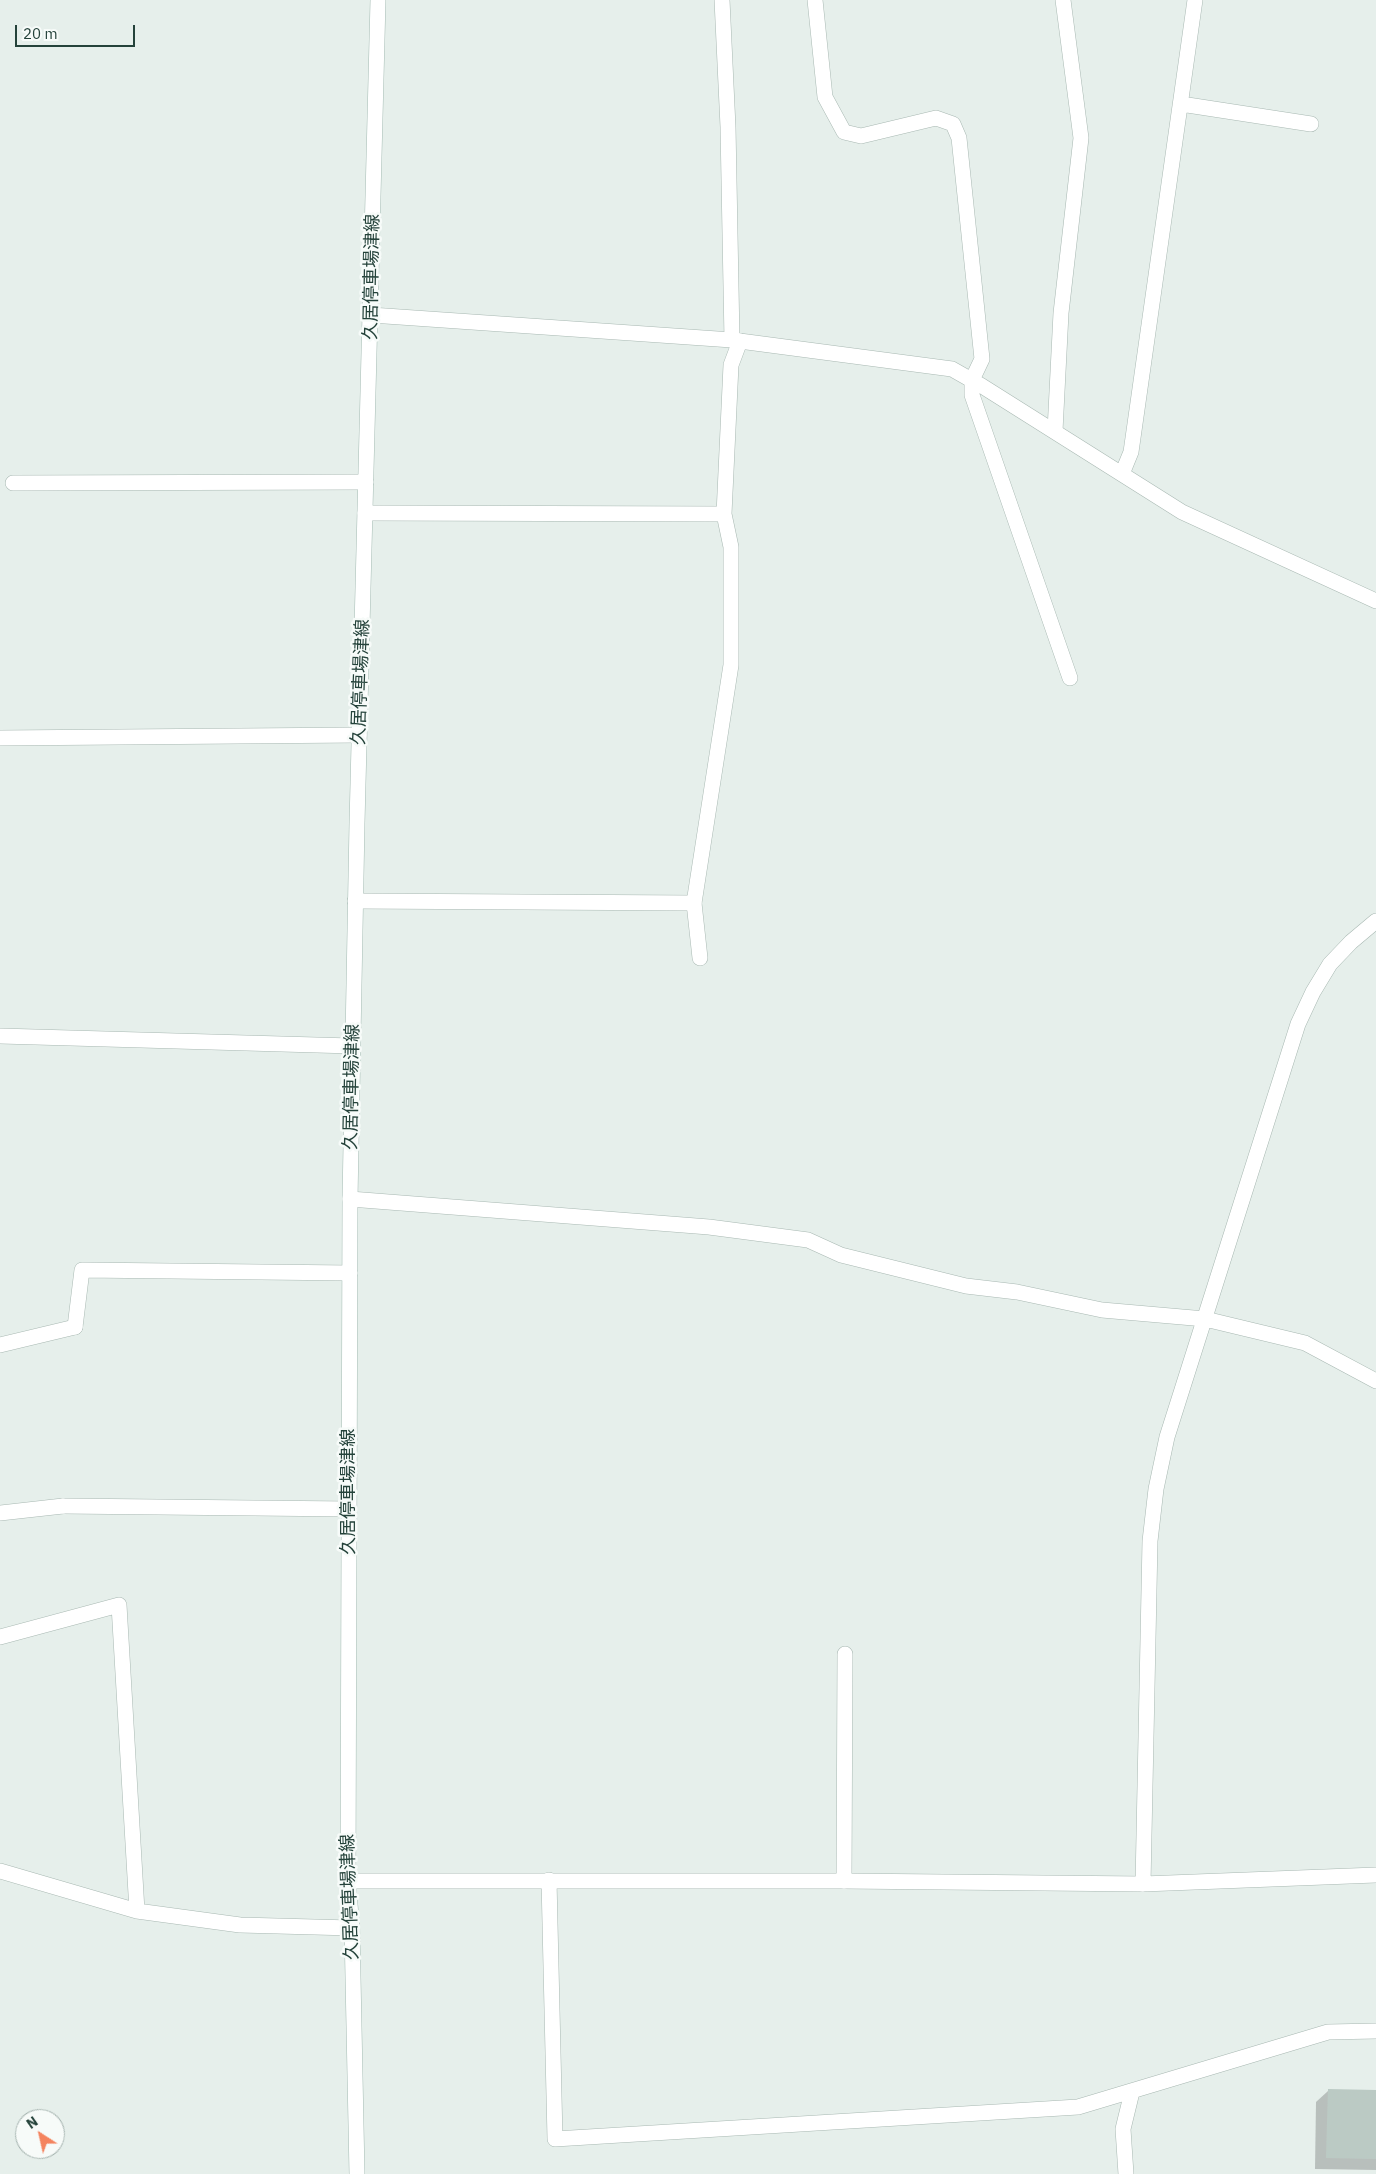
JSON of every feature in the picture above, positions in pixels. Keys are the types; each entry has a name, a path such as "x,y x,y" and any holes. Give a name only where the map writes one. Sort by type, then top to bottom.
{"street":[{"name":"久居停車場津線","path":"356,2174 352,1928 348,1881 350,1199 359,736 378,0"},
{"path":"700,958 694,903 731,665 731,547 724,514 731,365 736,340 722,0"},
{"path":"815,0 825,96 844,132 861,136 936,118 953,124 959,138 982,359 972,380 972,394 1070,678"},
{"path":"1055,431 1061,313 1081,138 1063,0"},
{"path":"1122,474 1131,452 1195,0"},
{"path":"1180,104 1312,124"},
{"path":"371,315 736,340 952,369 1055,431 1182,512 1376,601"},
{"path":"13,484 366,482"},
{"path":"365,512 724,514"},
{"path":"0,738 359,736"},
{"path":"356,901 694,903"},
{"path":"1143,1884 1150,1541 1156,1489 1168,1437 1298,1024 1313,992 1330,964 1350,942 1376,921"},
{"path":"0,1036 352,1046"},
{"path":"350,1199 709,1227 798,1238 808,1240 842,1255 966,1286 1017,1292 1102,1310 1205,1319 1305,1343 1376,1381"},
{"path":"0,1345 76,1327 82,1270 350,1273"},
{"path":"0,1513 63,1506 349,1509"},
{"path":"0,1637 119,1605 136,1911"},
{"path":"844,1881 845,1654"},
{"path":"0,1871 136,1911 240,1925 352,1928"},
{"path":"348,1881 844,1881 1143,1884 1376,1875"},
{"path":"549,1880 554,2139 1078,2107 1328,2032 1376,2031"},
{"path":"1126,2174 1123,2129 1132,2092"}],"building":[{"path":"1328,2089 1376,2090 1376,2159 1326,2158"}]}
